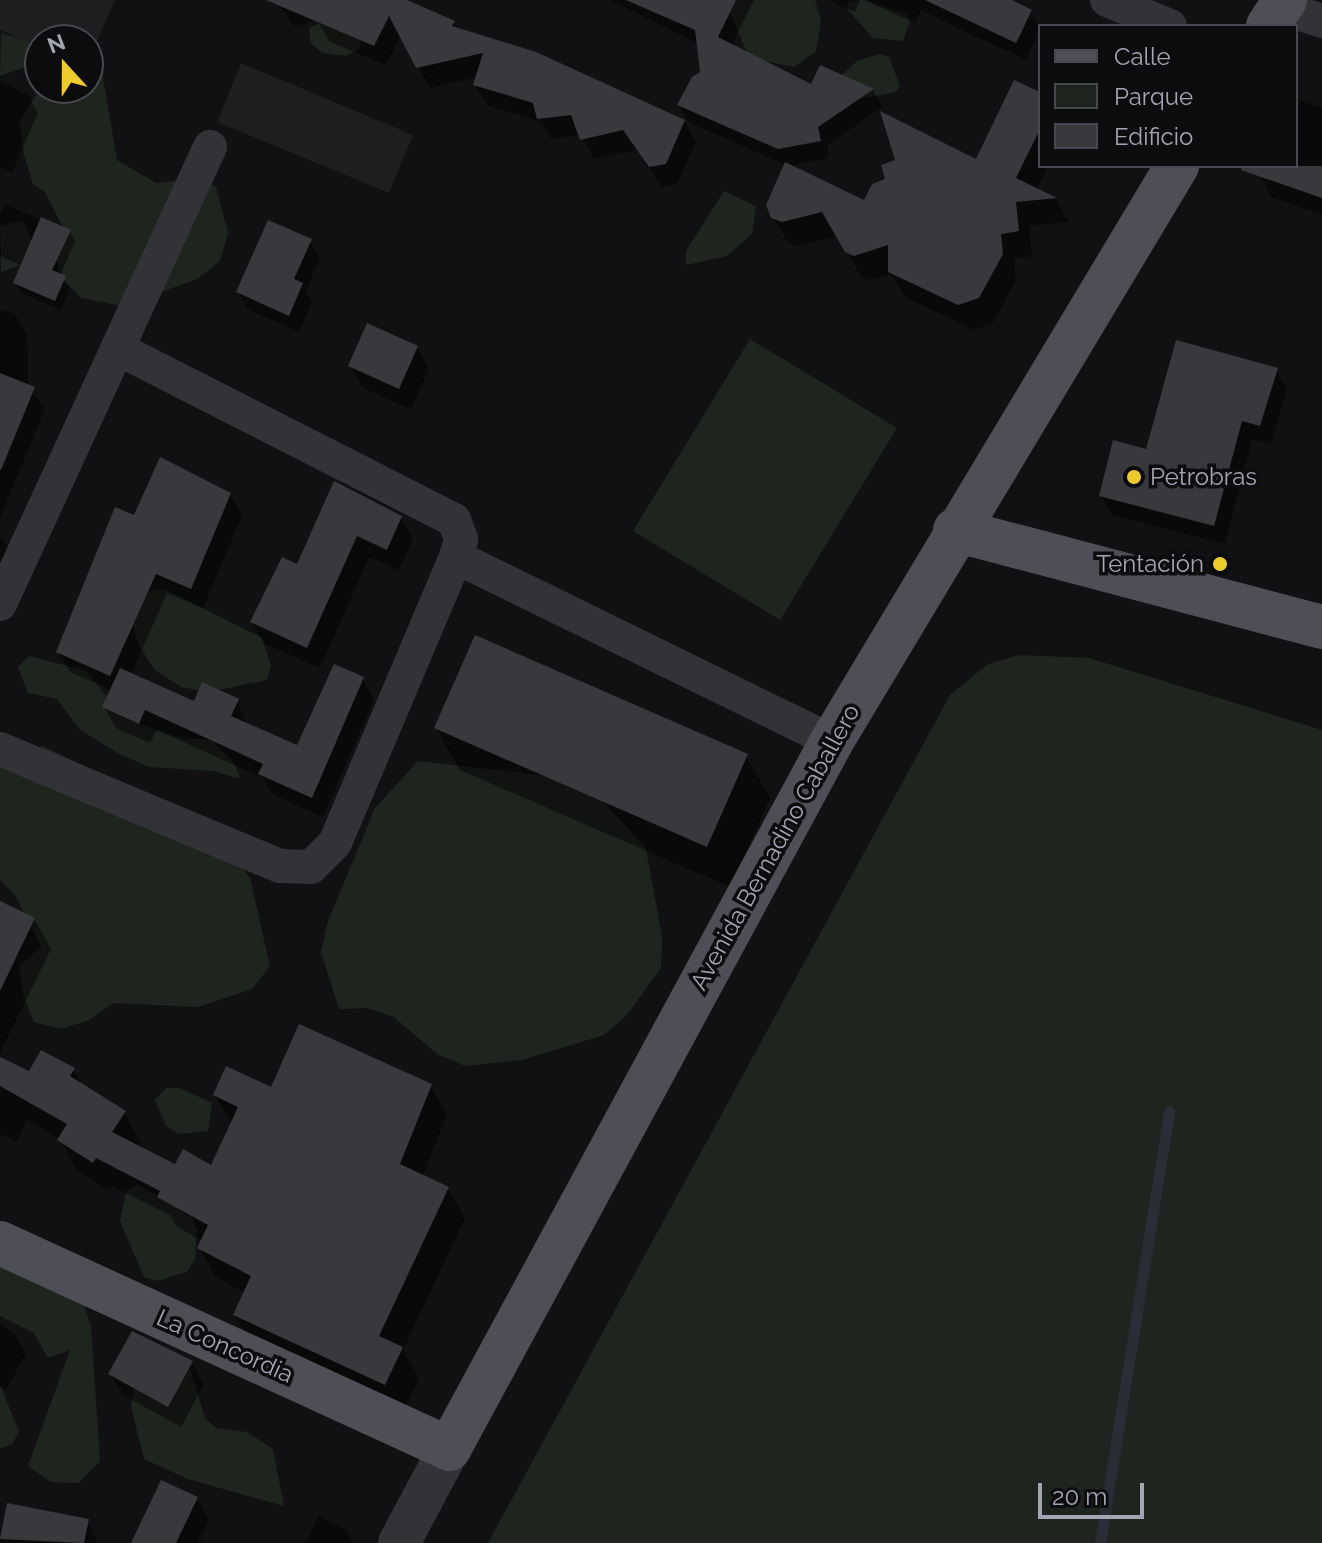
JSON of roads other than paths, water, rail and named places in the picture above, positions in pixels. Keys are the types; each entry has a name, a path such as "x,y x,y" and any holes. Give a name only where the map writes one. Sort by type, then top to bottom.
{"main road":[{"name":"Avenida Bernadino Caballero","path":"449,1449 832,741 955,530 1176,168"},
{"path":"955,530 1322,627"},
{"name":"La Concordia","path":"0,1243 449,1449"}],"street":[{"path":"1107,0 1165,24"},
{"path":"1277,11 1322,21"},
{"path":"0,604 210,147"},
{"path":"0,749 280,866 311,867 335,843 456,557 461,539 454,520 117,348"},
{"path":"456,557 832,741"},
{"name":"Avenida Bernadino Caballero","path":"399,1543 449,1449"}],"waterway":[{"path":"1100,1543 1169,1111"}],"place":[{"name":"Petrobras","path":"1134,477"},
{"name":"Tentación","path":"1220,564"}]}
